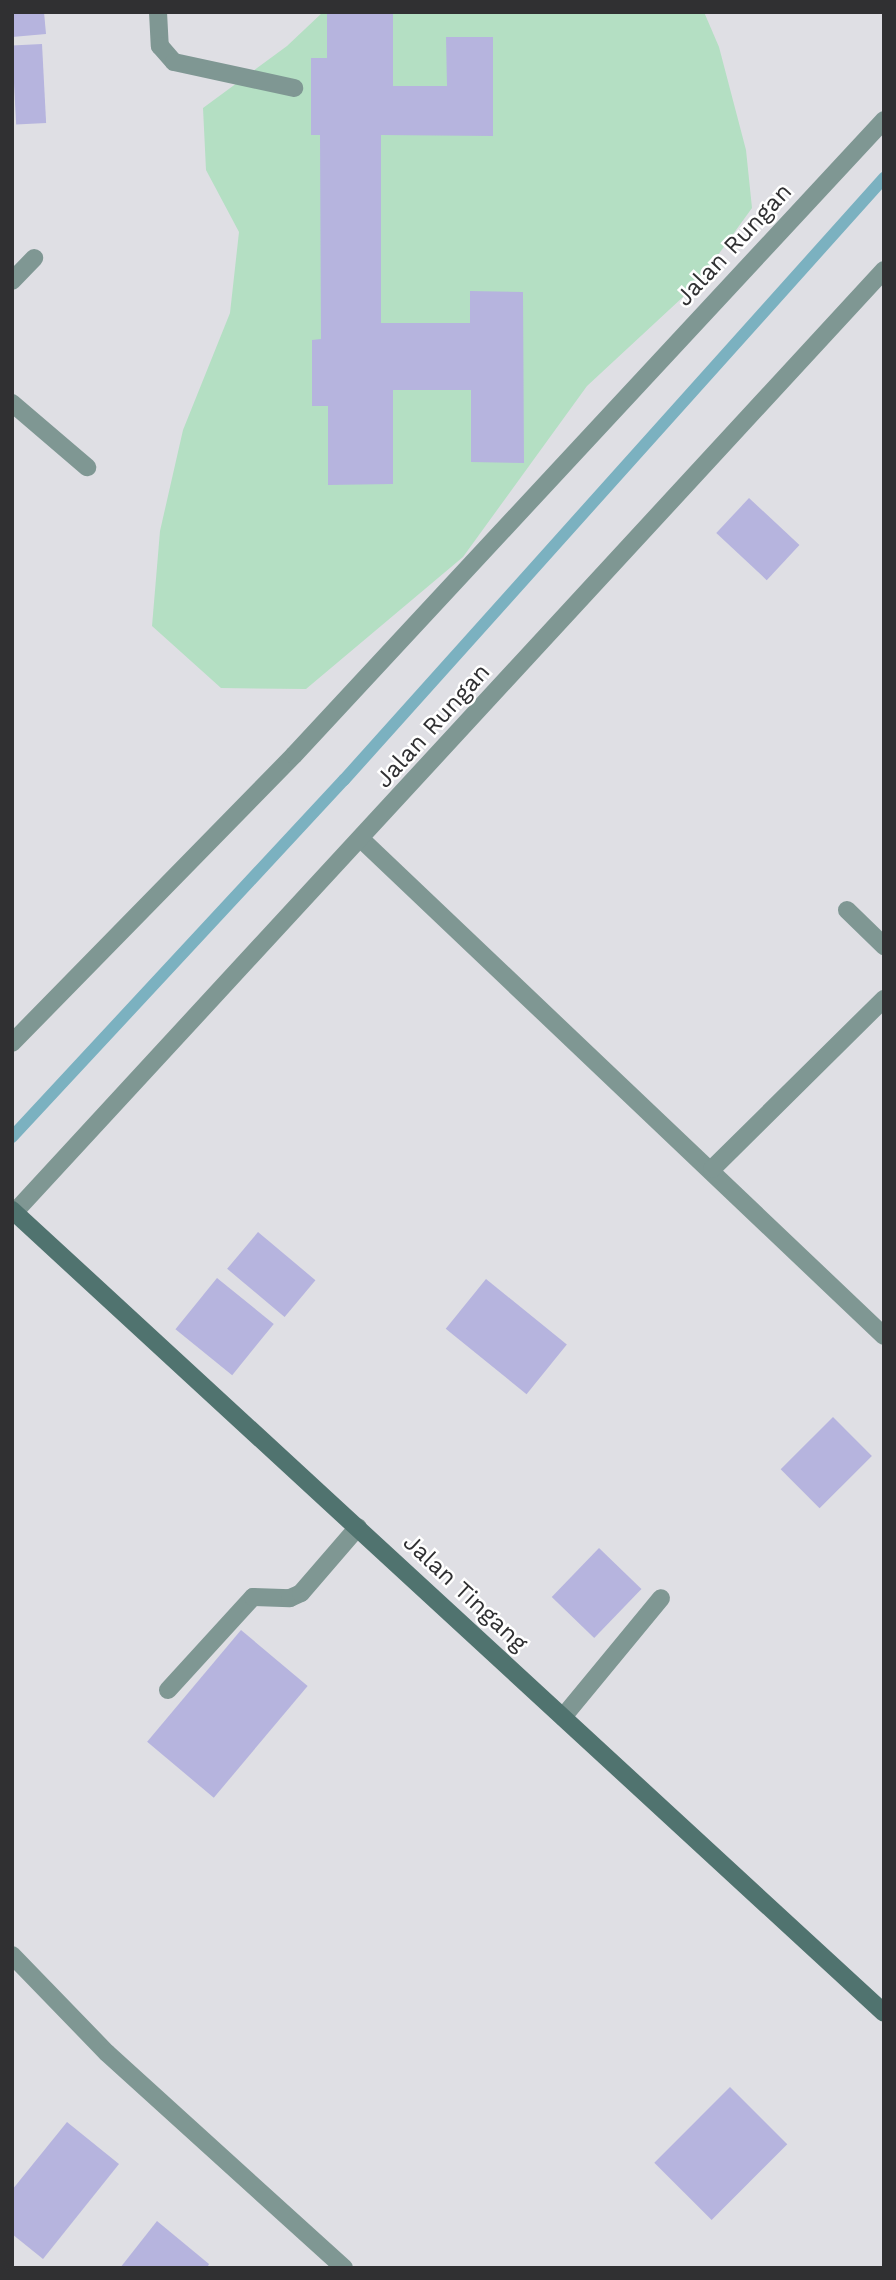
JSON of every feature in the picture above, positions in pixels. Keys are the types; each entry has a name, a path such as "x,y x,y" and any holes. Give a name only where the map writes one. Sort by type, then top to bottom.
{"main road":[{"name":"Jalan Tingang","path":"13,1213 358,1527 884,2013"}],"street":[{"path":"158,12 160,47 174,62 294,88"},
{"name":"Jalan Rungan","path":"12,1043 294,755 884,120"},
{"path":"12,281 34,258"},
{"name":"Jalan Rungan","path":"13,1213 362,840 884,270"},
{"path":"12,403 87,467"},
{"path":"362,840 712,1169 884,1336"},
{"path":"847,910 884,946"},
{"path":"712,1169 884,999"},
{"path":"168,1690 253,1597 290,1598 301,1593 358,1527"},
{"path":"563,1717 661,1598"},
{"path":"12,1955 107,2053 344,2268"}],"green space":[{"path":"323,12 704,12 719,47 746,150 752,208 697,284 587,386 463,557 306,689 221,688 152,626 160,531 183,430 230,313 239,232 206,170 203,108 287,46"}],"building":[{"path":"12,12 44,12 46,34 12,37"},
{"path":"327,12 393,12 393,86 447,86 446,37 493,37 493,136 381,135 381,323 470,323 470,291 523,292 524,463 471,462 471,390 393,390 393,484 328,485 328,406 312,406 312,340 321,339 320,135 311,135 311,58 327,58"},
{"path":"42,44 46,123 16,124 12,46"},
{"path":"749,498 799,545 767,580 716,533"},
{"path":"258,1232 315,1280 285,1317 227,1269"},
{"path":"217,1278 274,1324 232,1375 175,1329"},
{"path":"486,1279 567,1344 527,1394 446,1329"},
{"path":"833,1417 872,1456 820,1508 781,1469"},
{"path":"599,1548 641,1589 594,1638 552,1597"},
{"path":"241,1630 308,1686 214,1798 147,1742"},
{"path":"730,2087 787,2144 712,2220 654,2163"},
{"path":"67,2122 119,2164 43,2259 12,2234 12,2190"},
{"path":"157,2221 209,2264 207,2268 120,2268"}],"waterway":[{"path":"12,1137 344,780 884,178"}]}
